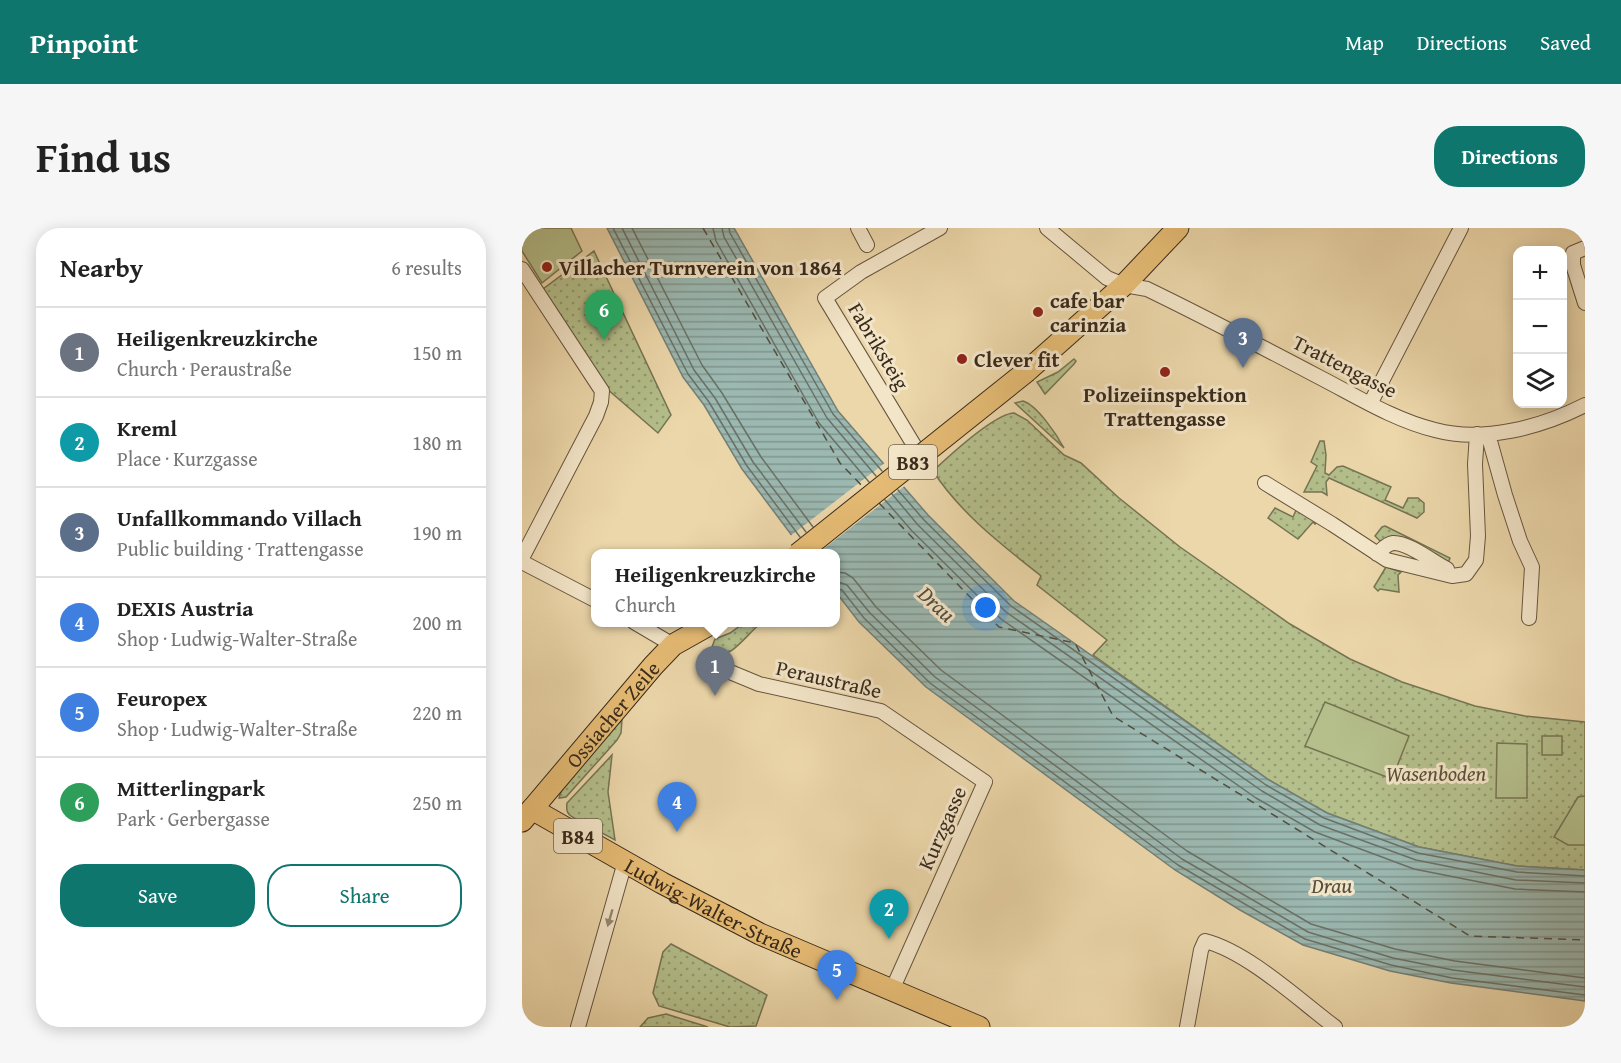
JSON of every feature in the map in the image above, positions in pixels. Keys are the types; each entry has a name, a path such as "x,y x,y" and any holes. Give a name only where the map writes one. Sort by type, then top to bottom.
{"main road":[{"name":"B83","path":"804,549 1027,371 1124,285 1178,228"},
{"name":"Ossiacher Zeile","path":"526,812 673,645 705,627"},
{"name":"Ludwig-Walter-Straße","path":"526,812 760,934 978,1027"}],"street":[{"path":"858,228 867,244"},
{"name":"Fabriksteig","path":"929,470 825,298 861,272 940,228"},
{"name":"Trattengasse","path":"1047,228 1107,278 1124,285 1147,289 1370,404 1436,431 1482,434 1529,427 1558,419 1585,405"},
{"path":"1370,404 1461,228"},
{"path":"1585,248 1573,253 1573,265 1585,303"},
{"path":"522,268 602,391 596,416 522,560 591,598"},
{"path":"1265,483 1386,560 1452,576 1466,574 1476,560 1478,536 1475,464 1482,434"},
{"path":"1482,434 1520,541 1532,567 1529,618"},
{"path":"642,627 673,645"},
{"name":"Peraustraße","path":"718,667 759,684 881,711 986,782"},
{"name":"Kurzgasse","path":"892,990 986,782"},
{"path":"578,1027 625,862"},
{"path":"1187,1027 1201,950 1205,940 1219,944 1244,958 1335,1027"}],"green space":[{"name":"Villacher Turnverein von 1864","path":"522,228 571,228 582,251 542,283 522,251"},
{"path":"594,251 671,415 658,433 606,388 539,292"},
{"path":"1074,359 1076,361 1074,364 1045,394 1037,382 1058,372"},
{"path":"1023,401 1040,414 1064,448 1015,403"},
{"name":"Wasenboden","path":"1014,413 1027,420 1064,455 1081,463 1119,498 1180,547 1290,624 1350,659 1402,682 1475,706 1525,716 1585,722 1585,870 1517,866 1419,847 1327,813 1269,780 1093,655 1107,640 1037,585 1041,576 969,515 933,471 960,446 995,420"},
{"path":"1320,441 1324,441 1325,473 1329,475 1337,467 1343,466 1391,487 1385,500 1403,508 1408,498 1418,498 1424,503 1424,512 1417,518 1329,478 1326,482 1327,495 1322,492 1304,492 1317,466 1311,462"},
{"path":"1275,508 1293,517 1297,508 1317,521 1315,524 1313,522 1298,539 1268,518"},
{"path":"1385,526 1450,558 1448,563 1393,537 1380,541 1375,536"},
{"path":"1386,567 1401,572 1398,575 1399,592 1380,589 1378,591 1374,587"},
{"path":"738,627 757,627 733,650 727,654 715,655 712,647 715,639"},
{"path":"1325,702 1409,736 1392,779 1305,746"},
{"path":"622,720 621,733 617,740 566,797 559,798 568,781 586,757"},
{"path":"1542,736 1562,736 1562,755 1542,755"},
{"path":"1497,743 1527,744 1527,798 1496,798"},
{"path":"612,755 608,792 615,840 572,817 568,814 567,808 567,803"},
{"path":"1585,796 1585,845 1568,845 1554,837 1578,797"},
{"path":"671,944 767,995 756,1026 730,1027 659,1006 653,993 663,952"},
{"path":"666,1014 708,1027 640,1027 648,1018"}],"water":[{"name":"Drau","path":"607,228 734,228 838,411 928,515 1014,601 1269,780 1327,813 1419,847 1517,866 1585,870 1585,1001 1451,983 1390,971 1303,945 1175,870 926,687 859,622 840,597 840,549 802,549 742,469 704,405 683,377"}],"pier":[{"path":"886,462 906,485 823,549 797,549 789,537"}],"ferry route":[{"path":"703,228 840,463 865,489"},
{"path":"879,503 999,627 1075,643 1113,716 1470,936 1585,940"}],"place":[{"name":"Villacher Turnverein von 1864","path":"547,267"},
{"name":"cafe bar carinzia","path":"1038,312"},
{"name":"Mitterlingpark","path":"604,340"},
{"name":"Clever fit","path":"962,359"},
{"name":"Unfallkommando Villach","path":"1243,368"},
{"name":"Polizeiinspektion Trattengasse","path":"1165,372"},
{"name":"Heiligenkreuzkirche","path":"715,696"},
{"name":"DEXIS Austria","path":"677,832"},
{"name":"Kreml","path":"889,939"},
{"name":"Feuropex","path":"837,1000"}]}
